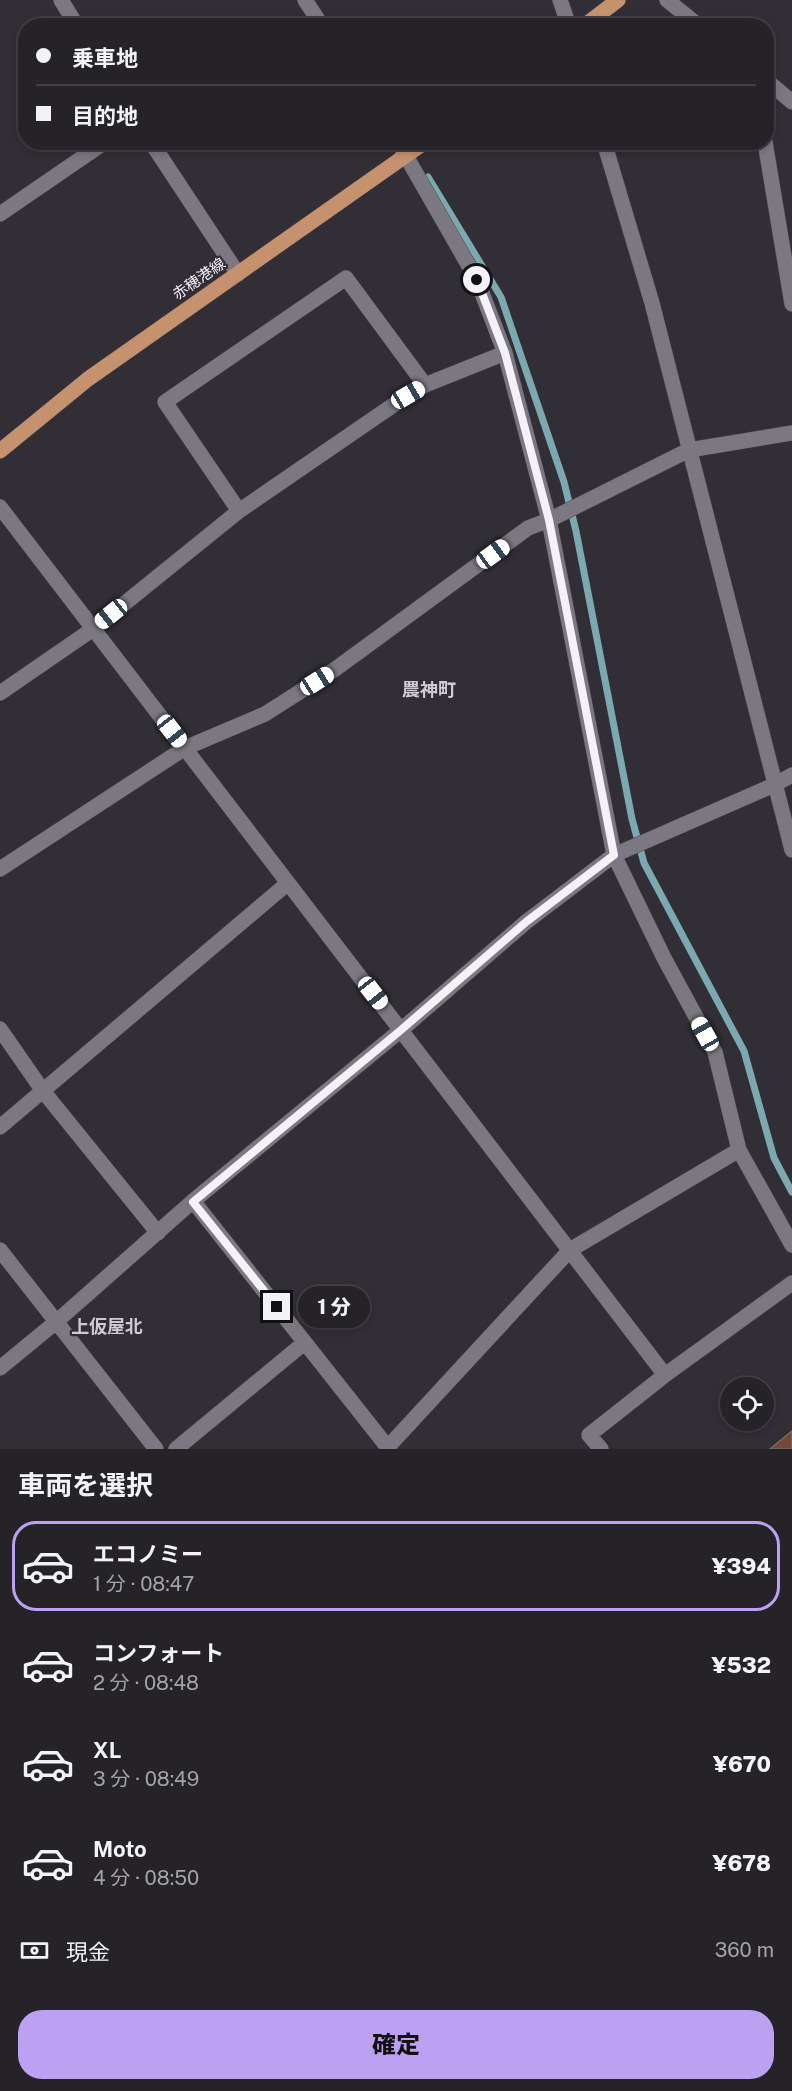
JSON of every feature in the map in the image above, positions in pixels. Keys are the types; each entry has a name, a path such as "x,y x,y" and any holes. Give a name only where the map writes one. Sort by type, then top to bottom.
{"main road":[{"path":"594,18 618,0"},
{"name":"赤穂港線","path":"0,451 88,380 415,150"}],"street":[{"path":"61,0 72,18"},
{"path":"305,0 317,18"},
{"path":"560,0 566,18"},
{"path":"667,0 689,18"},
{"path":"774,87 792,102"},
{"path":"0,214 93,150"},
{"path":"156,150 238,274"},
{"path":"403,150 477,280 505,353 549,520 614,855 664,957 715,1053 739,1150 792,1245"},
{"path":"606,150 652,303 792,850"},
{"path":"766,150 792,304"},
{"path":"239,511 165,402 346,278 425,385"},
{"path":"0,693 93,629 239,511 425,385 505,353"},
{"path":"0,869 185,748 265,714 334,670 528,528 549,520 689,450 792,433"},
{"path":"0,507 665,1375"},
{"path":"0,1368 526,922 614,855 792,776"},
{"path":"0,1127 288,883"},
{"path":"0,1029 43,1091 158,1233"},
{"path":"193,1202 388,1448 570,1250 739,1150"},
{"path":"0,1250 156,1449"},
{"path":"601,1449 589,1435 665,1375 792,1283"},
{"path":"176,1449 304,1343"}],"building":[{"path":"792,1431 792,1449 770,1449"}],"waterway":[{"path":"428,177 501,297 564,482 576,531 632,819 644,863 744,1051 774,1158 792,1192"}],"district":[{"name":"農神町","path":"429,690"},
{"name":"上仮屋北","path":"107,1327"}],"route":[{"path":"277,1307 193,1202 401,1030 526,922 614,855 549,520 505,353 477,280"}]}
